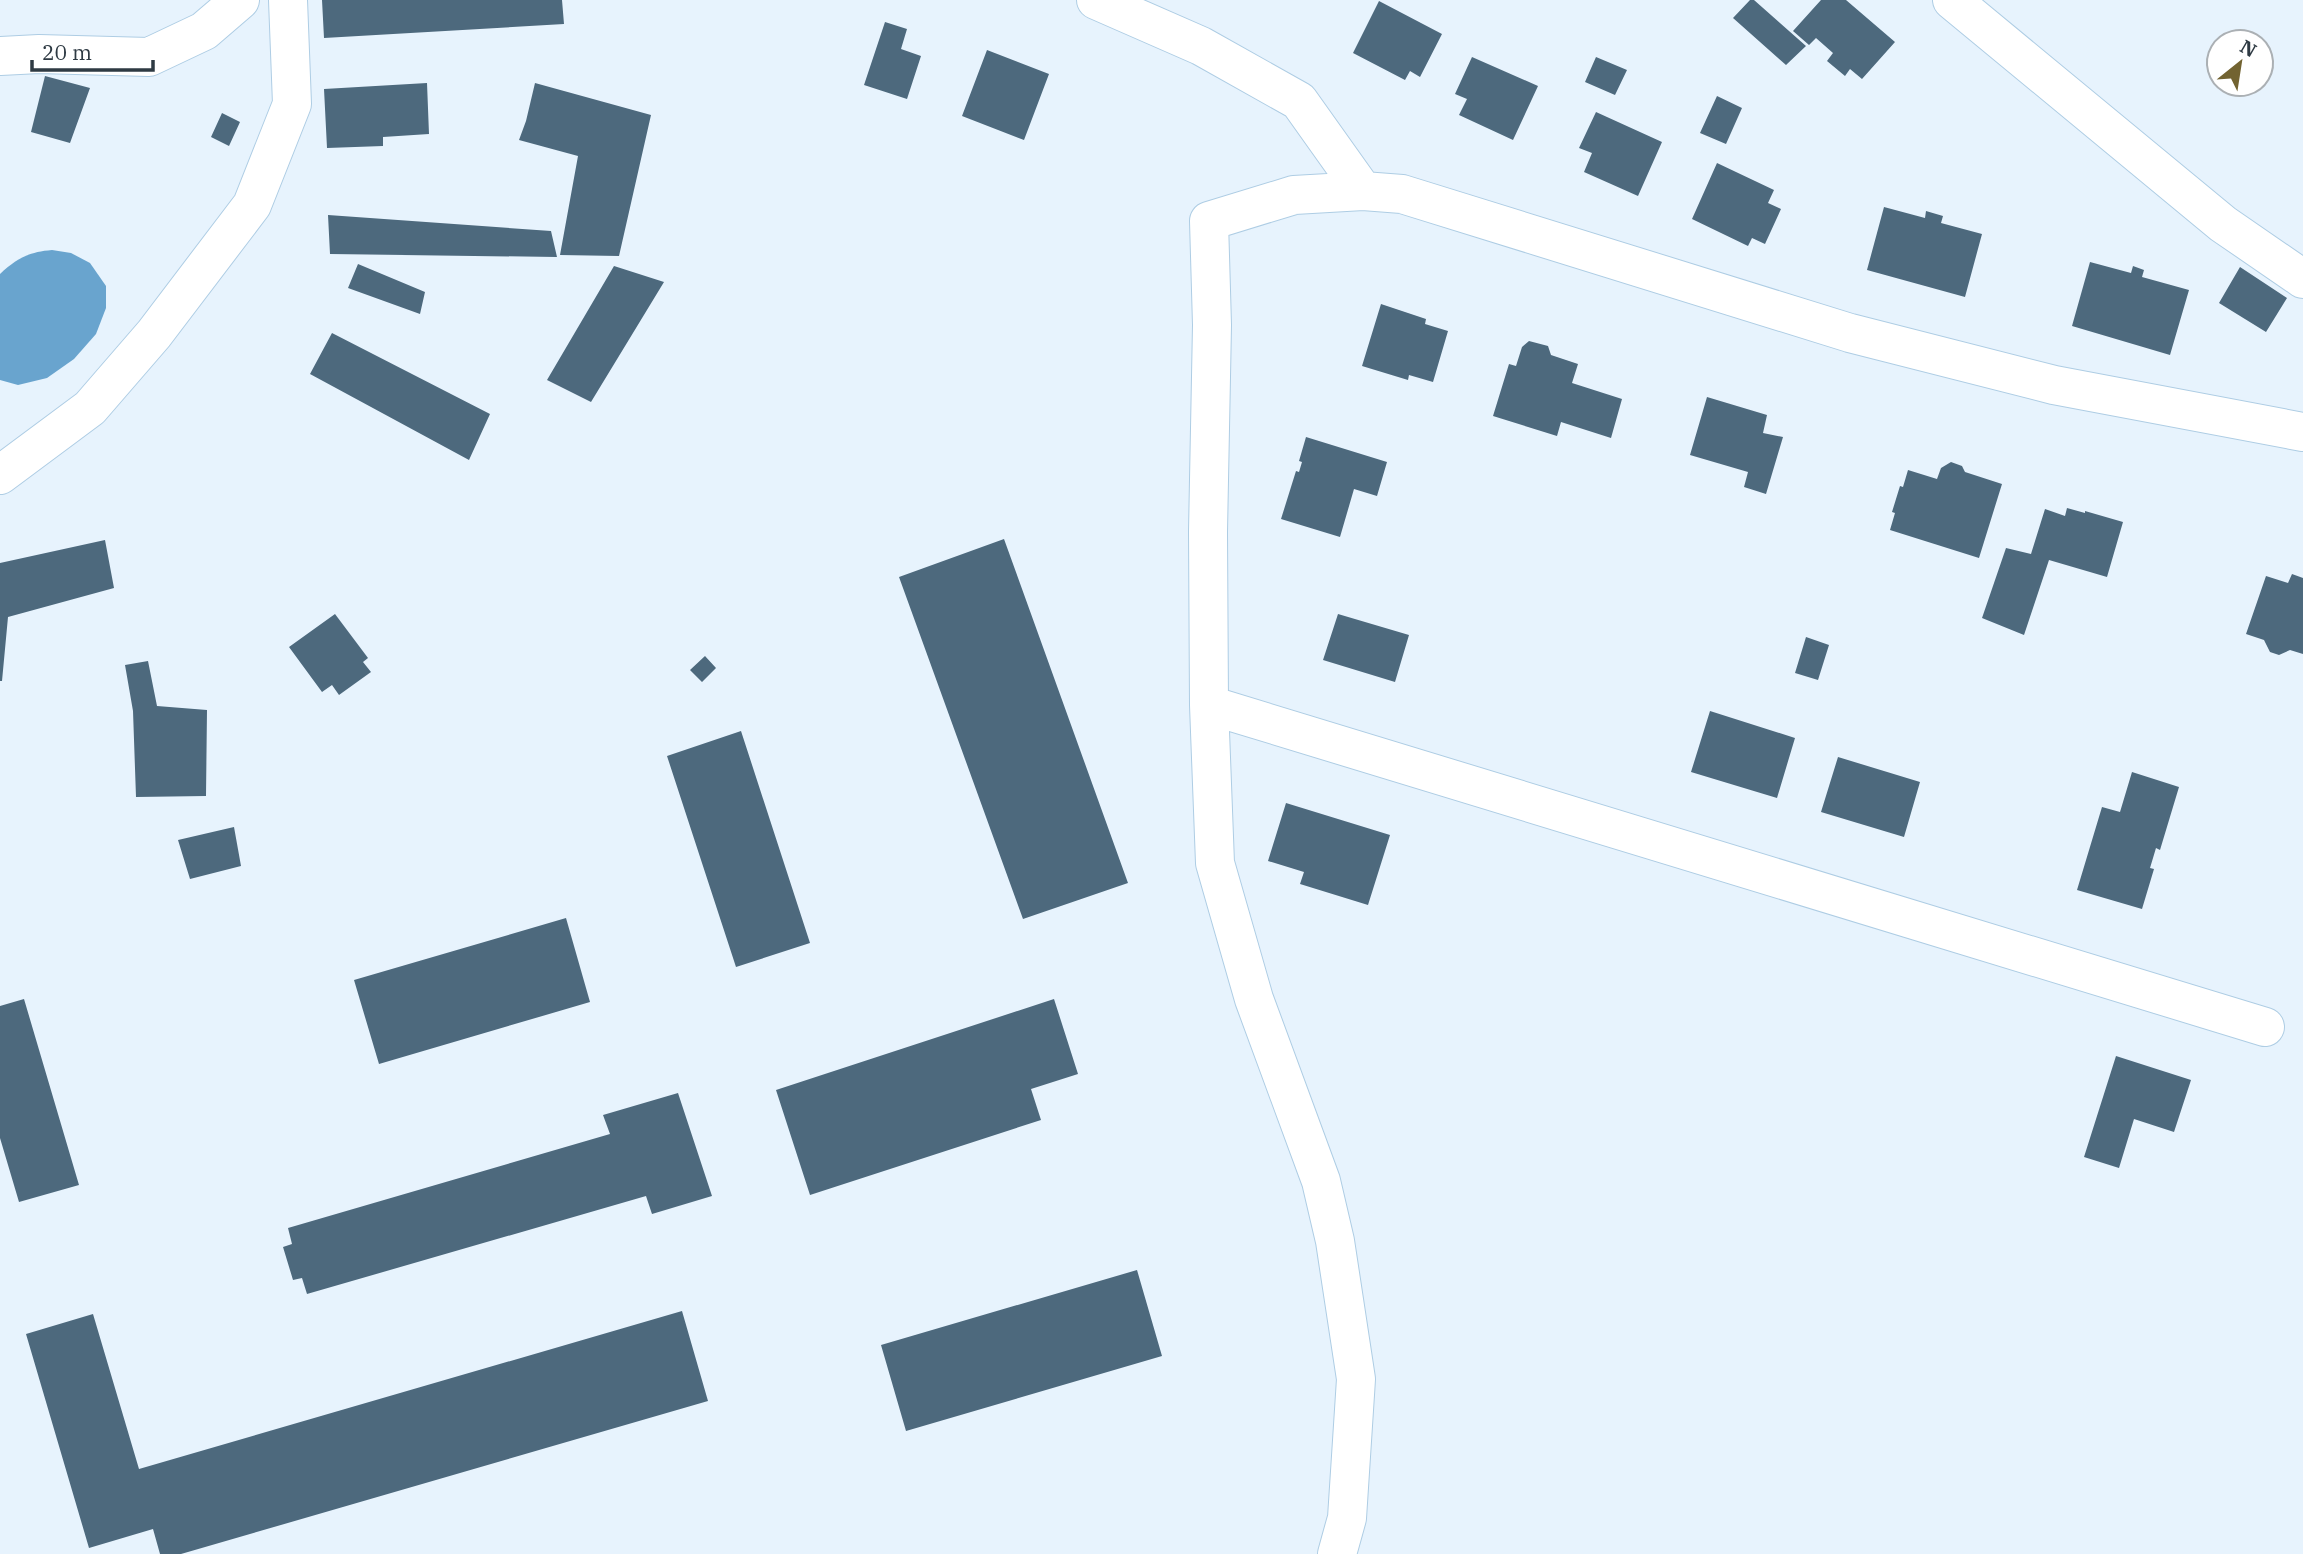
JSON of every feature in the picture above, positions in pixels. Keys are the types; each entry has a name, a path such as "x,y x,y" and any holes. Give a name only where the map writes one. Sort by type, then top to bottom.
{"street":[{"path":"0,56 38,54 149,57 204,31 240,0"},
{"path":"0,475 90,408 154,334 251,205 292,104 288,0"},
{"path":"1096,0 1201,46 1298,101 1363,191"},
{"path":"1952,0 2223,224 2303,279"},
{"path":"1337,1554 1347,1518 1356,1379 1335,1241 1321,1181 1254,999 1215,863 1209,705 1208,532 1212,325 1209,221 1294,195 1363,191 1402,194 1850,333 2054,384 2303,432"},
{"path":"1209,705 2264,1027"}],"water":[{"path":"52,250 71,253 90,263 106,286 106,308 96,334 74,359 47,378 18,385 0,380 0,274 24,257"}],"building":[{"path":"322,0 562,0 564,24 324,38"},
{"path":"1750,0 1754,0 1806,46 1786,65 1733,18"},
{"path":"1821,0 1846,0 1895,42 1862,79 1850,69 1845,76 1827,61 1833,53 1816,38 1809,45 1793,31"},
{"path":"1379,1 1442,34 1420,77 1410,71 1405,80 1353,53"},
{"path":"885,22 907,29 901,49 921,56 907,99 864,85"},
{"path":"987,50 1049,74 1024,140 962,116"},
{"path":"1472,57 1538,86 1513,140 1459,115 1467,99 1455,94"},
{"path":"1596,57 1627,70 1615,95 1585,82"},
{"path":"45,76 90,88 70,143 31,132"},
{"path":"427,83 429,134 383,137 383,146 327,148 324,89"},
{"path":"535,83 651,115 619,256 560,255 578,156 519,140"},
{"path":"1717,96 1742,108 1726,144 1700,133"},
{"path":"1596,112 1662,142 1638,196 1584,172 1592,153 1579,148"},
{"path":"222,113 240,122 229,146 211,137"},
{"path":"1717,163 1774,190 1768,203 1781,209 1765,244 1752,238 1748,246 1692,219"},
{"path":"1884,207 1925,218 1926,211 1943,216 1941,223 1982,234 1965,297 1867,270"},
{"path":"328,215 551,231 557,257 330,254"},
{"path":"2090,262 2131,273 2133,266 2144,270 2142,277 2189,290 2170,355 2072,326"},
{"path":"358,264 425,292 420,314 348,288"},
{"path":"614,266 664,282 591,402 547,380"},
{"path":"2240,267 2287,298 2266,332 2219,303"},
{"path":"1381,304 1426,319 1425,324 1448,331 1433,382 1409,375 1408,380 1362,366"},
{"path":"332,333 490,414 469,460 310,374"},
{"path":"1529,341 1548,346 1551,355 1578,364 1572,383 1622,399 1611,438 1561,422 1557,436 1493,416 1509,364 1516,366 1522,347"},
{"path":"1707,397 1767,415 1763,433 1783,437 1766,494 1744,487 1748,472 1690,455"},
{"path":"1306,437 1387,462 1377,496 1354,489 1340,537 1281,519 1296,471 1299,472 1302,462 1299,461"},
{"path":"1951,462 1962,466 1965,472 2002,484 1979,558 1890,530 1895,513 1892,512 1908,470 1937,479 1941,468"},
{"path":"2067,508 2123,522 2107,577 2049,560 2024,635 1982,618 2006,548 2031,554 2045,509 2065,516"},
{"path":"1004,539 1128,883 1023,919 899,577"},
{"path":"105,540 114,588 8,617 0,681 0,563"},
{"path":"2292,574 2303,578 2303,654 2290,650 2279,655 2270,652 2264,640 2246,634 2266,576 2288,583"},
{"path":"335,614 368,658 363,662 371,672 339,695 332,685 322,692 289,647"},
{"path":"1338,614 1409,635 1395,682 1323,660"},
{"path":"1806,637 1829,645 1818,680 1795,673"},
{"path":"705,656 716,668 702,682 690,670"},
{"path":"148,661 157,706 207,710 206,796 136,797 133,711 125,665"},
{"path":"1710,711 1795,738 1777,798 1691,772"},
{"path":"741,731 810,943 736,967 667,756"},
{"path":"1838,757 1920,782 1904,837 1821,812"},
{"path":"2132,772 2179,787 2160,850 2156,848 2150,868 2154,869 2142,909 2077,890 2102,807 2120,812"},
{"path":"1286,803 1390,835 1368,905 1300,884 1304,872 1268,861"},
{"path":"234,827 241,866 190,879 178,840"},
{"path":"566,918 590,1002 379,1064 354,980"},
{"path":"24,999 79,1185 19,1202 0,1138 0,1006"},
{"path":"1054,999 1078,1074 1031,1089 1041,1120 810,1195 776,1090"},
{"path":"2116,1056 2191,1080 2174,1132 2134,1119 2119,1168 2084,1157"},
{"path":"678,1093 712,1196 652,1214 646,1196 307,1294 302,1278 293,1280 283,1247 292,1244 288,1228 610,1134 603,1115"},
{"path":"1137,1270 1162,1356 906,1431 881,1345"},
{"path":"682,1311 708,1401 181,1554 160,1554 153,1529 89,1548 26,1334 93,1314 139,1469"}]}
